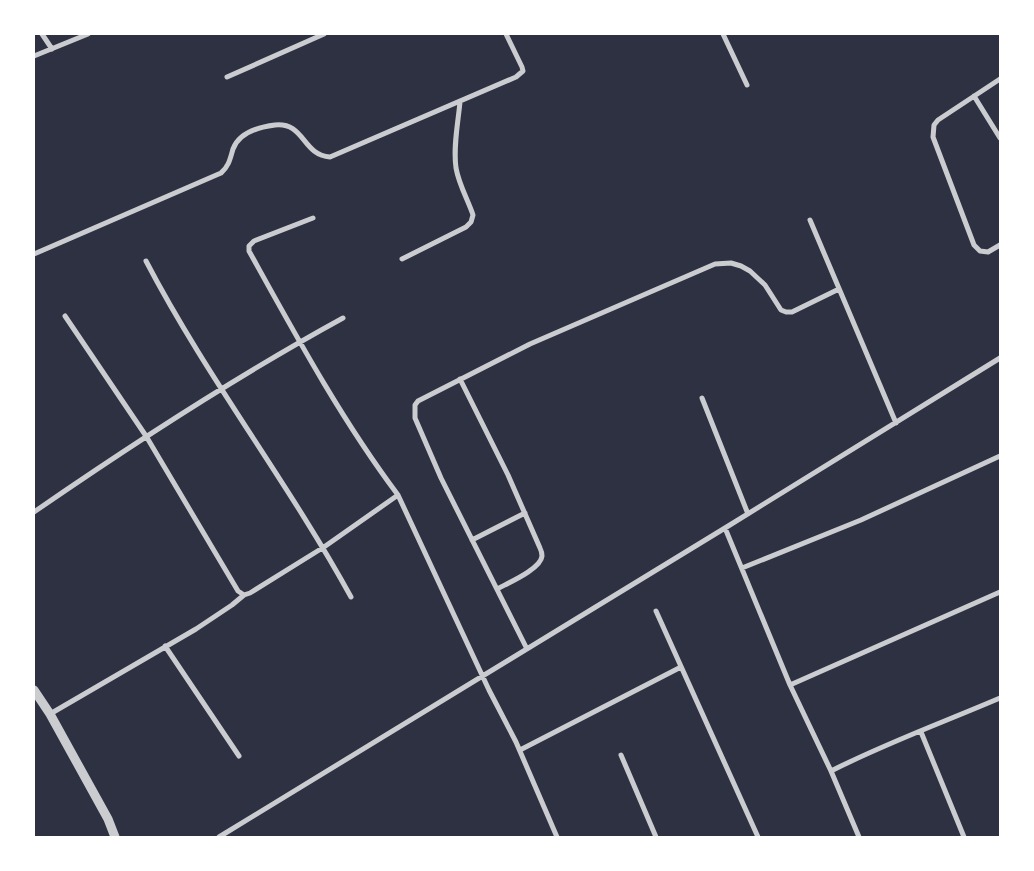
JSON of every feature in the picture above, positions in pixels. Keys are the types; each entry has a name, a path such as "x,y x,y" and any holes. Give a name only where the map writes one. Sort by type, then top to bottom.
{"street":[{"path":"42,34 52,49"},
{"path":"34,56 88,34"},
{"path":"227,77 324,34"},
{"path":"34,254 220,173 229,163 237,140 250,132 276,125 284,126 300,134 313,152 320,156 330,157 516,77 523,71 506,34"},
{"path":"723,34 747,85"},
{"path":"1000,79 938,120 934,125 933,137 974,245 980,251 988,252 1000,245"},
{"path":"974,96 1000,138"},
{"path":"402,259 471,222 473,216 456,168 455,156 460,102"},
{"path":"313,218 254,241 249,246 249,251 299,342 378,468 398,495 489,690 520,750 557,837"},
{"path":"810,220 896,422"},
{"path":"146,261 166,299 324,548 351,597"},
{"path":"527,649 441,478 415,418 415,405 418,401 530,344 715,264 731,263 750,271 765,285 781,310 786,312 792,312 839,289"},
{"path":"65,316 146,436 238,591 244,595"},
{"path":"34,512 146,436 299,342 343,318"},
{"path":"218,837 1000,358"},
{"path":"460,379 525,513 542,556 540,562 534,568 497,590"},
{"path":"702,398 748,514"},
{"path":"742,568 861,520 1000,456"},
{"path":"50,714 196,629 244,595 324,548 398,495"},
{"path":"472,540 525,513"},
{"path":"725,528 790,685 831,771 859,837"},
{"path":"790,685 1000,592"},
{"path":"656,611 758,837"},
{"path":"165,646 239,756"},
{"path":"520,750 682,667"},
{"path":"34,690 50,714 108,819 114,837"},
{"path":"831,771 874,750 1000,698"},
{"path":"921,732 964,837"},
{"path":"621,755 656,837"}]}
